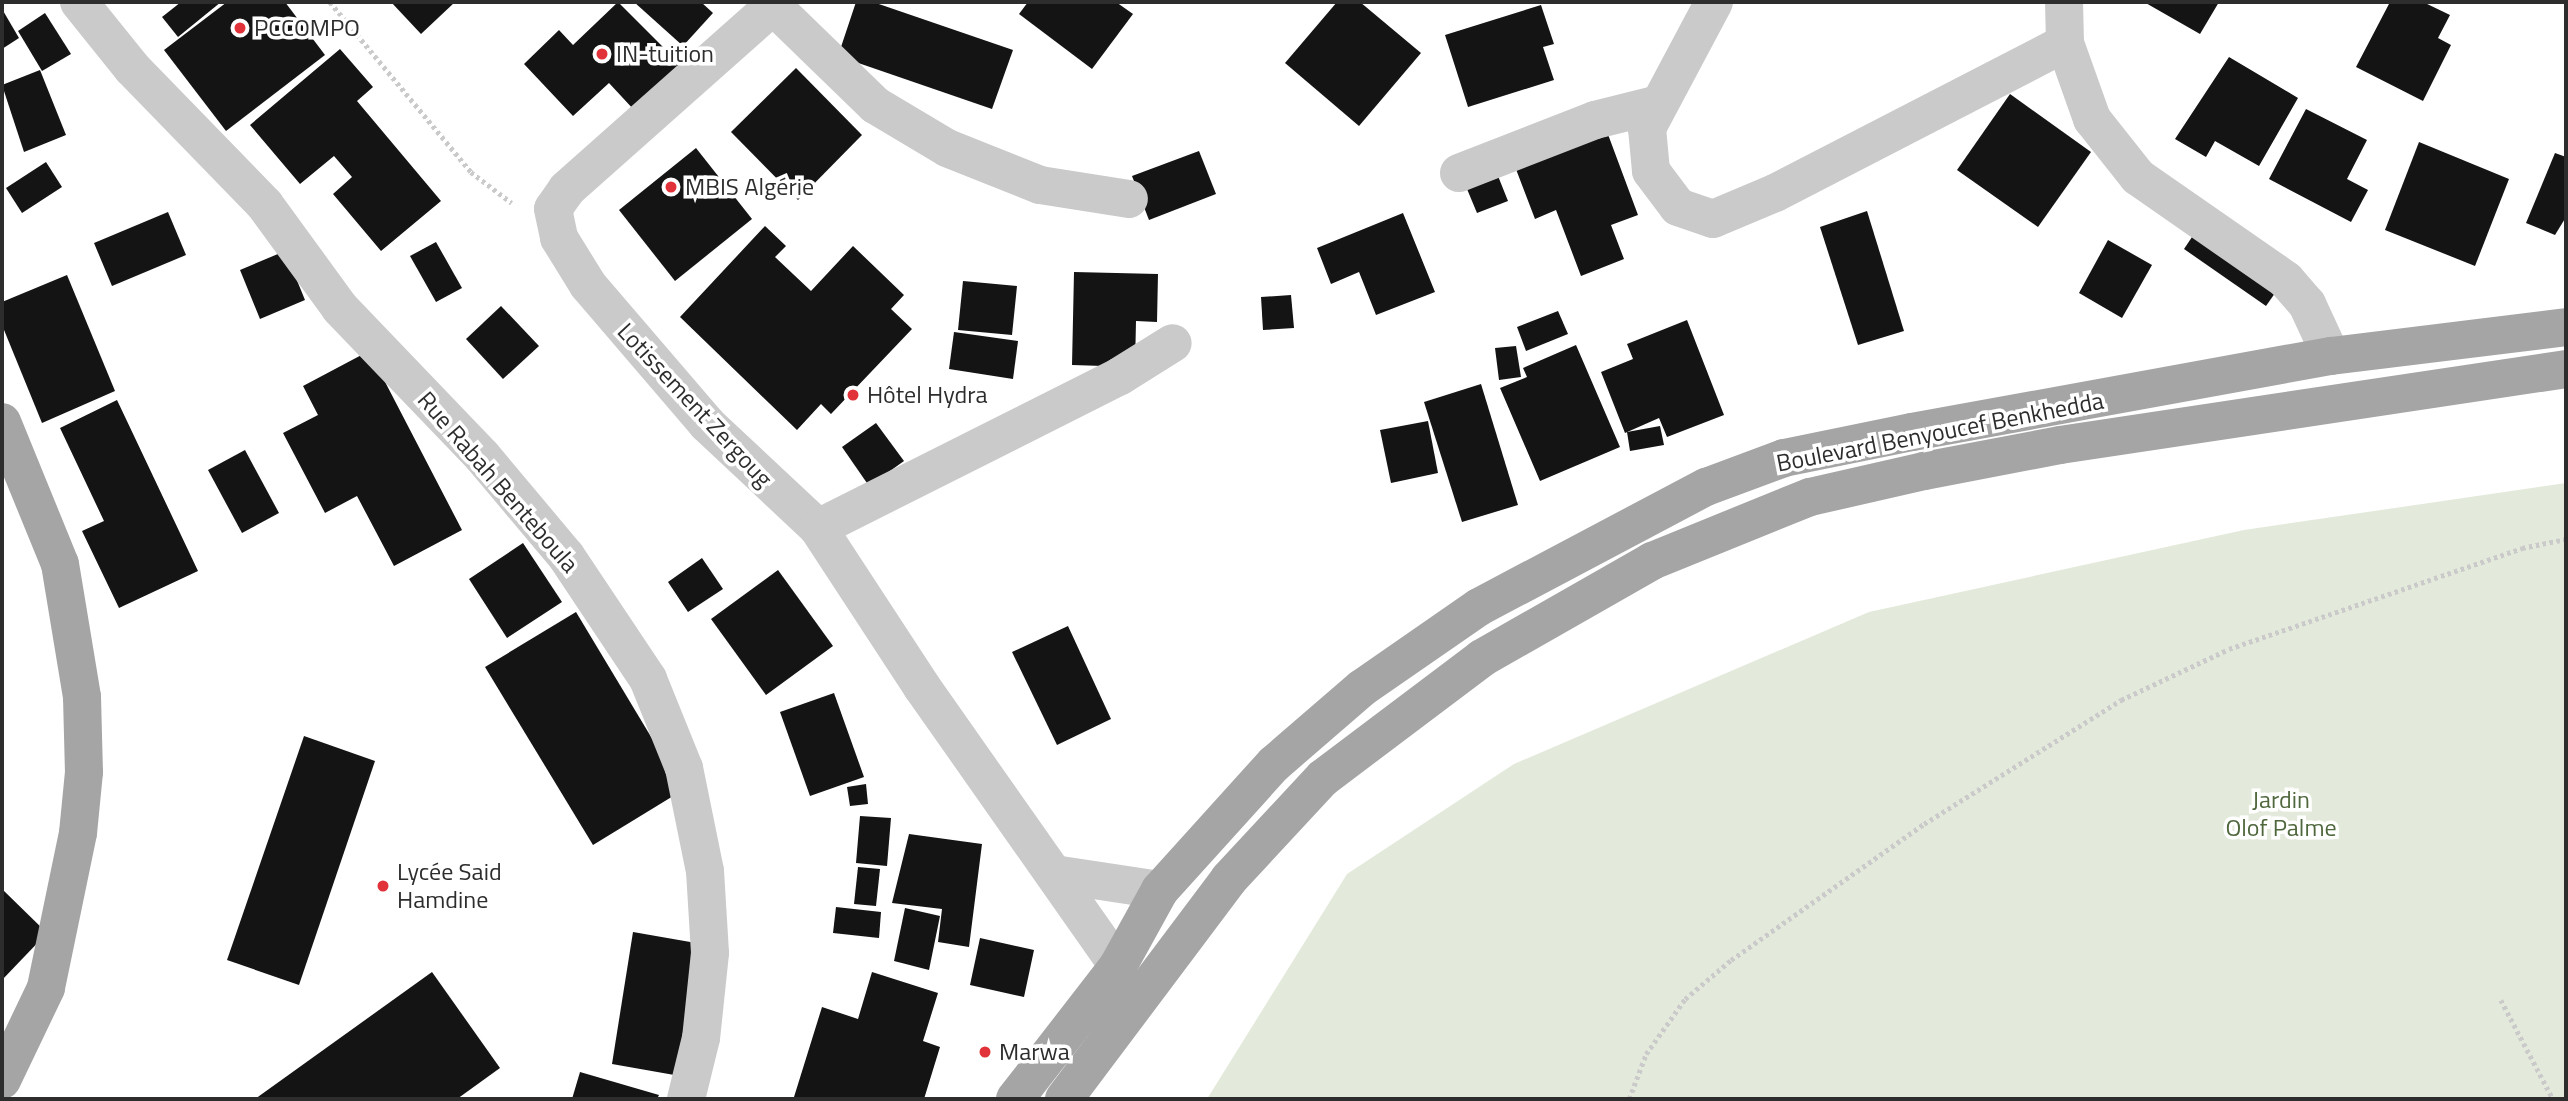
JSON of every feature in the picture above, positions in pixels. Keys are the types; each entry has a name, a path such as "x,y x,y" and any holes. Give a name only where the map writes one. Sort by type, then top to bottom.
{"main road":[{"name":"Boulevard Benyoucef Benkhedda","path":"1015,1099 1118,966 1160,891 1274,764 1362,688 1479,607 1706,487 1784,458 2331,356 2566,327"},
{"name":"Boulevard Benyoucef Benkhedda","path":"1064,1099 1229,879 1323,778 1482,658 1652,561 1810,497 1924,471 2060,445 2566,369"},
{"path":"2,422 60,565 82,696 84,772 78,833 46,988 2,1080"}],"street":[{"name":"Rue Rabah Benteboula","path":"79,2 132,68 265,205 340,308 541,526 648,679 684,768 705,871 709,953 701,1038 686,1099"},
{"path":"1714,2 1647,128 1651,171 1678,207 1713,219 1775,193 2065,43"},
{"path":"2064,2 2065,43 2092,119 2138,177 2286,280 2307,304 2331,356"},
{"path":"771,4 875,105 947,148 1040,185 1129,199"},
{"name":"Lotissement Zergoug","path":"771,4 567,189 553,209 559,238 629,335 707,424 818,528 1118,966"},
{"path":"1459,173 1595,120 1660,104"},
{"path":"818,528 1120,376 1173,343"},
{"path":"1054,874 1160,891"}],"path":[{"path":"330,2 471,172"},
{"path":"1629,1099 1646,1054 1685,999 1731,960 1924,824 2121,700 2229,649 2522,548 2566,538"},
{"path":"2501,1000 2553,1099"}],"green space":[{"name":"Jardin Olof Palme","path":"2566,483 2566,1099 1207,1099 1347,874 1514,764 1869,612 2244,530"}],"building":[{"path":"181,2 221,2 178,37 162,17"},
{"path":"227,2 285,2 325,55 226,131 164,50"},
{"path":"391,2 455,2 421,34"},
{"name":"IN-tuition","path":"618,2 682,66 635,111 609,83 573,116 524,64 559,30 573,45"},
{"path":"634,2 701,2 713,13 683,46"},
{"path":"856,2 873,2 1013,50 992,109 838,56"},
{"path":"1028,2 1116,2 1133,14 1092,69 1019,14"},
{"path":"1337,2 1360,2 1421,53 1359,126 1285,63"},
{"path":"2144,2 2219,2 2200,34"},
{"path":"2390,2 2423,2 2450,15 2438,38 2451,45 2423,101 2356,67"},
{"path":"1541,5 1554,44 1543,47 1554,80 1468,107 1445,35"},
{"path":"2,9 19,38 2,49"},
{"path":"45,13 71,54 42,71 18,31"},
{"path":"340,49 373,87 357,101 441,201 381,251 333,194 352,177 334,156 300,184 250,125"},
{"path":"2229,57 2298,98 2259,166 2215,141 2206,157 2175,139"},
{"path":"796,68 862,135 798,200 731,132"},
{"path":"40,70 66,135 24,152 2,85"},
{"path":"2010,94 2091,152 2038,227 1957,170"},
{"path":"2306,109 2367,140 2347,179 2368,190 2351,222 2269,179"},
{"path":"1606,129 1638,215 1611,225 1624,259 1581,276 1556,210 1535,219 1514,164"},
{"path":"2419,142 2509,179 2475,266 2385,230"},
{"path":"696,148 752,219 675,281 619,210"},
{"path":"1199,151 1216,194 1149,220 1132,176"},
{"path":"2555,153 2566,157 2566,217 2555,235 2526,223"},
{"path":"46,162 62,187 22,213 6,188"},
{"path":"1498,176 1508,201 1477,213 1467,189"},
{"path":"1867,211 1904,331 1858,345 1820,227"},
{"path":"168,212 186,255 112,286 94,243"},
{"path":"1403,213 1435,292 1376,315 1359,272 1331,284 1317,248"},
{"path":"765,226 786,246 775,257 811,291 853,246 904,295 891,309 912,329 831,414 821,404 797,430 680,317"},
{"path":"2198,228 2280,286 2266,306 2184,249"},
{"path":"2108,240 2152,265 2122,318 2079,293"},
{"path":"436,242 462,288 436,302 410,256"},
{"path":"285,251 305,300 260,319 240,270"},
{"path":"1074,272 1158,274 1157,322 1136,321 1135,367 1072,365"},
{"path":"67,275 115,391 42,423 2,325 2,302"},
{"path":"963,281 1017,286 1012,335 958,330"},
{"path":"1291,295 1294,328 1263,330 1261,297"},
{"path":"501,306 539,346 503,379 466,339"},
{"path":"1558,311 1568,334 1526,351 1517,327"},
{"path":"1687,320 1724,415 1667,437 1659,418 1625,433 1601,372 1633,359 1627,344"},
{"path":"954,332 1018,341 1013,379 949,369"},
{"path":"1576,345 1620,447 1540,481 1500,388 1527,377 1523,368"},
{"path":"1516,346 1521,377 1499,380 1495,348"},
{"path":"369,351 462,530 394,566 357,496 325,513 283,433 318,415 303,386"},
{"path":"1481,384 1518,505 1462,522 1424,402"},
{"path":"117,400 198,571 119,608 82,531 104,521 60,428"},
{"path":"1428,421 1438,473 1391,483 1380,430"},
{"path":"876,423 904,461 869,486 842,447"},
{"path":"1660,426 1664,445 1630,451 1627,432"},
{"path":"245,450 279,513 242,533 208,470"},
{"path":"523,543 562,602 507,638 469,579"},
{"path":"702,558 723,589 688,612 668,582"},
{"path":"778,570 833,646 766,695 711,619"},
{"path":"576,612 683,790 593,845 485,667"},
{"path":"1068,626 1111,719 1057,745 1012,652"},
{"path":"834,693 864,777 810,796 780,712"},
{"path":"304,736 375,761 299,985 227,960"},
{"path":"866,784 868,804 850,806 847,787"},
{"path":"860,816 891,818 887,866 856,863"},
{"path":"909,834 982,844 969,947 938,942 942,909 892,903"},
{"path":"858,867 880,869 876,906 854,904"},
{"path":"2,889 47,933 2,980"},
{"path":"836,907 881,912 879,938 833,933"},
{"path":"905,908 940,916 929,970 894,961"},
{"path":"633,932 696,943 680,1076 612,1064"},
{"path":"980,938 1034,950 1024,997 970,985"},
{"path":"432,972 500,1068 457,1099 255,1099"},
{"path":"872,972 938,993 923,1041 940,1047 924,1099 794,1097 822,1007 858,1019"},
{"path":"580,1072 659,1095 657,1099 572,1099"}],"place":[{"name":"PCCOMPO","path":"240,28"},
{"name":"IN-tuition","path":"602,54"},
{"name":"MBIS Algérie","path":"671,187"},
{"name":"Hôtel Hydra","path":"853,395"},
{"name":"Lycée Said Hamdine","path":"383,886"},
{"name":"Marwa","path":"985,1052"}]}
